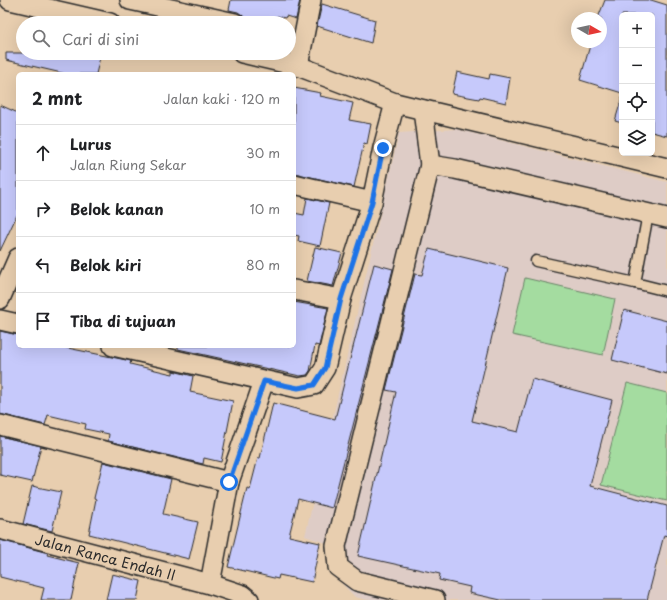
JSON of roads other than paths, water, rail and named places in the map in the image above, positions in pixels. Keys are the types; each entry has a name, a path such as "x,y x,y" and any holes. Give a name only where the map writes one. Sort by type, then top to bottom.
{"street":[{"path":"10,0 80,16"},
{"path":"130,0 203,16"},
{"path":"298,66 296,36 311,0"},
{"path":"272,60 298,66 395,103 667,168"},
{"path":"122,348 298,388 314,385 325,368 341,299 372,202 383,148 395,103"},
{"path":"423,110 430,165 336,546 338,567 357,581 435,600"},
{"path":"430,165 455,168 667,218"},
{"path":"296,184 372,202"},
{"path":"0,299 16,263"},
{"path":"296,290 341,299"},
{"path":"0,320 16,324"},
{"path":"210,584 229,482 264,381"},
{"path":"0,425 229,482"},
{"name":"Jalan Ranca Endah II","path":"0,529 210,584 243,595 250,600"}],"lane":[{"path":"635,283 648,214"},
{"path":"536,261 667,291"}]}
